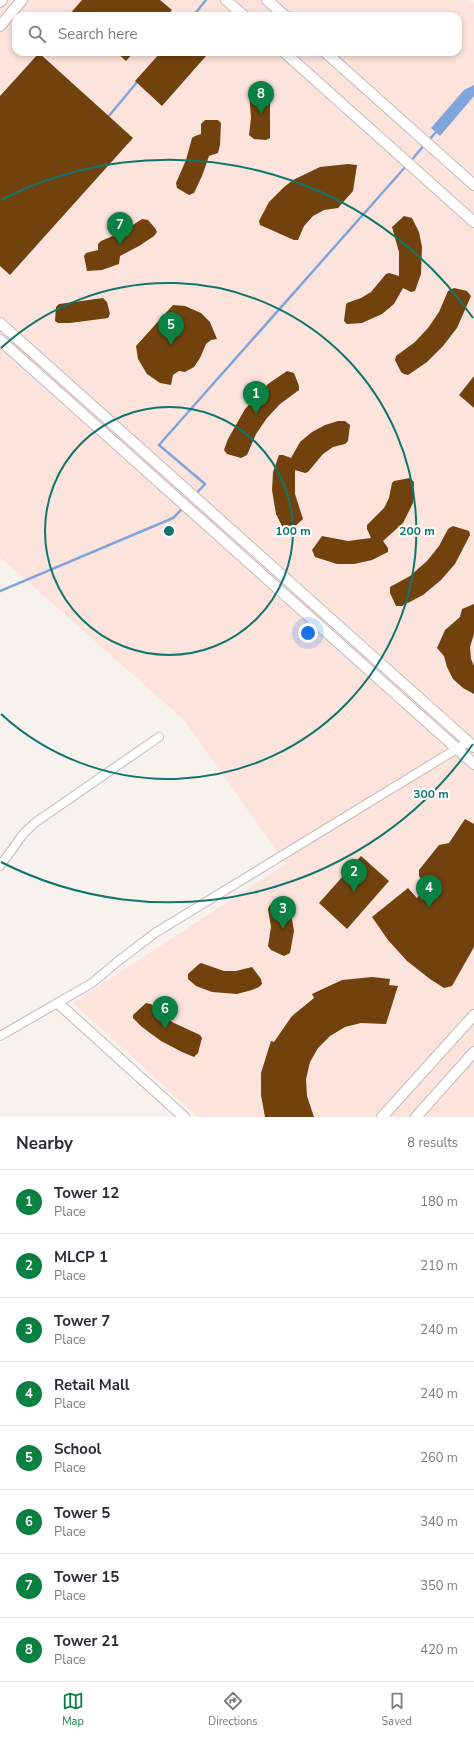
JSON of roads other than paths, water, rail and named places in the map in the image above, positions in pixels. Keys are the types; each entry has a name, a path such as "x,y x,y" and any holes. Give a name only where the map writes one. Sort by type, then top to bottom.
{"street":[{"path":"0,26 22,0"},
{"path":"226,0 240,12"},
{"path":"267,0 280,12"},
{"path":"288,56 474,222"},
{"path":"330,56 474,185"},
{"path":"0,323 194,495 471,745 457,750 155,934 117,962 92,984 0,1036"},
{"path":"0,340 474,764"},
{"path":"0,866 24,833 36,822 159,737"},
{"path":"59,1004 184,1117"},
{"path":"382,1117 474,1015"},
{"path":"416,1117 474,1052"}],"water":[{"path":"474,85 474,96 440,136 431,128 464,90"}],"waterway":[{"path":"196,12 206,0"},
{"path":"108,117 138,81"},
{"path":"428,141 437,131"},
{"path":"410,162 425,144"},
{"path":"196,494 205,484 159,445 407,165"},
{"path":"0,591 173,518 184,507"}],"place":[{"name":"Tower 21","path":"261,114"},
{"name":"Tower 15","path":"120,245"},
{"name":"School","path":"171,345"},
{"name":"Tower 12","path":"256,414"},
{"name":"MLCP 1","path":"354,892"},
{"name":"Retail Mall","path":"429,908"},
{"name":"Tower 7","path":"283,929"},
{"name":"Tower 5","path":"165,1029"}]}
